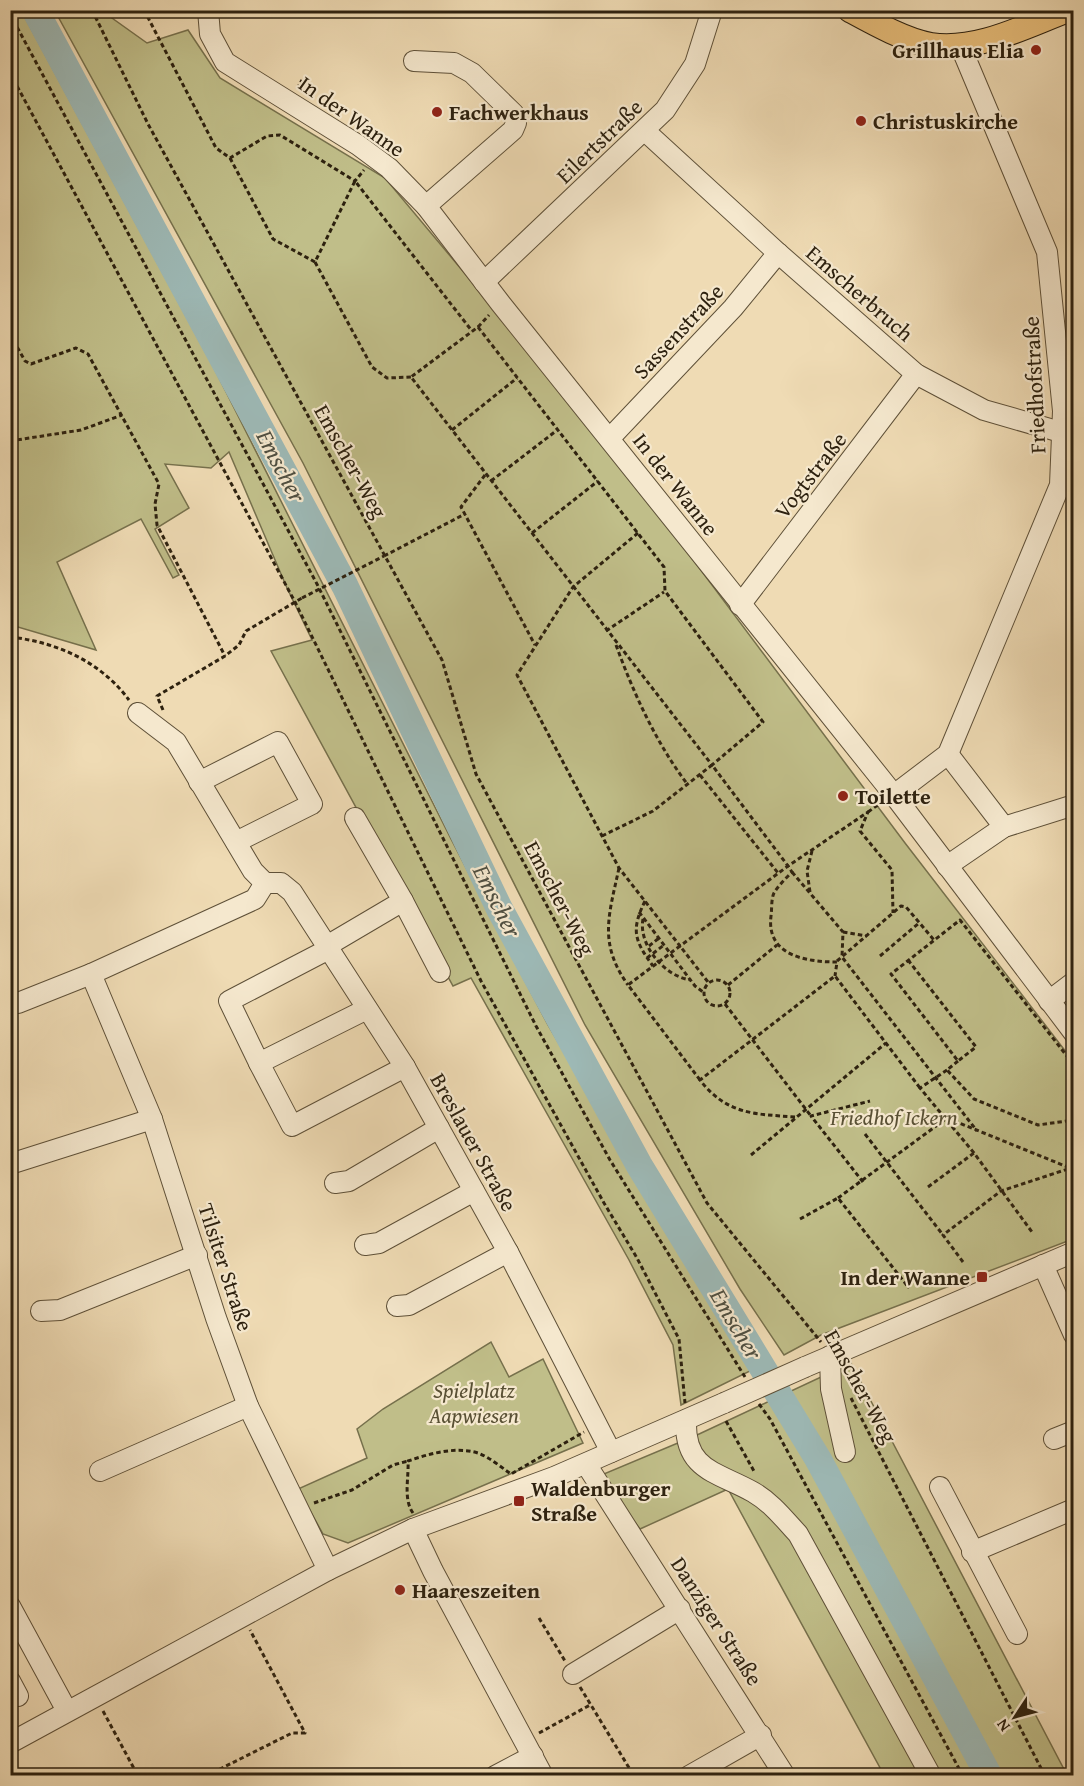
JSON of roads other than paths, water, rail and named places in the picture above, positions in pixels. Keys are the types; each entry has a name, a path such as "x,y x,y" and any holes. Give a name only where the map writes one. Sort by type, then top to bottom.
{"main road":[{"path":"850,10 929,45 960,45 988,40 1068,10"}],"street":[{"name":"In der Wanne","path":"208,10 210,34 225,62 374,157 426,206 740,605 894,795 1074,1033"},
{"name":"Eilertstraße","path":"484,282 645,131 683,85 702,45 712,10"},
{"name":"Friedhofstraße","path":"948,754 1060,485 1069,438 1047,252 960,45"},
{"path":"414,61 454,63 472,73 514,114 516,123 513,130 426,206"},
{"name":"Emscherbruch","path":"645,131 778,254 916,374 984,410 1069,438"},
{"name":"Sassenstraße","path":"610,438 733,308 778,254"},
{"name":"Vogtstraße","path":"740,605 916,374"},
{"path":"18,1003 91,974 260,891 253,871 176,742 138,713"},
{"path":"199,782 278,742 312,804 236,842"},
{"path":"894,795 948,754 1004,827"},
{"path":"947,866 1004,827 1074,805"},
{"path":"355,818 403,901 440,972"},
{"name":"Breslauer Straße","path":"260,891 281,883 292,892 326,948 405,1067 508,1252 609,1447"},
{"path":"403,901 326,948 229,1001 292,1126 405,1067"},
{"name":"Tilsiter Straße","path":"91,974 152,1119 248,1406 296,1509 328,1570"},
{"path":"1049,1000 1074,981"},
{"path":"260,1064 367,1009"},
{"path":"10,1164 152,1119"},
{"path":"335,1183 349,1181 439,1128"},
{"path":"365,1245 379,1242 474,1191"},
{"path":"397,1306 409,1305 508,1252"},
{"path":"10,1743 328,1570 417,1528 586,1464 609,1447 686,1420 1074,1252"},
{"path":"41,1311 60,1310 197,1255"},
{"path":"1043,1265 1073,1335"},
{"path":"830,1356 831,1389 845,1452"},
{"path":"100,1471 248,1406"},
{"path":"686,1420 685,1439 702,1466 717,1476 752,1492 773,1506 798,1534 931,1776"},
{"path":"1054,1439 1074,1431"},
{"name":"Danziger Straße","path":"586,1464 761,1735 785,1776"},
{"path":"940,1487 972,1552 1017,1634"},
{"path":"972,1552 1074,1509"},
{"path":"417,1528 433,1571 543,1776"},
{"path":"10,1606 67,1711"},
{"path":"573,1674 680,1609"},
{"path":"689,1776 761,1735"},
{"path":"495,1776 529,1748"}],"waterway":[{"name":"Emscher","path":"35,10 345,586 499,908 639,1165 818,1459 989,1776"}],"place":[{"name":"Grillhaus Elia","path":"1036,50"},
{"name":"Fachwerkhaus","path":"437,112"},
{"name":"Christuskirche","path":"861,121"},
{"name":"Toilette","path":"843,796"},
{"name":"In der Wanne","path":"982,1277"},
{"name":"Waldenburger Straße","path":"519,1501"},
{"name":"Haareszeiten","path":"400,1590"}],"park label":[{"name":"Friedhof Ickern","path":"894,1117"},
{"name":"Spielplatz Aapwiesen","path":"474,1402"}]}
